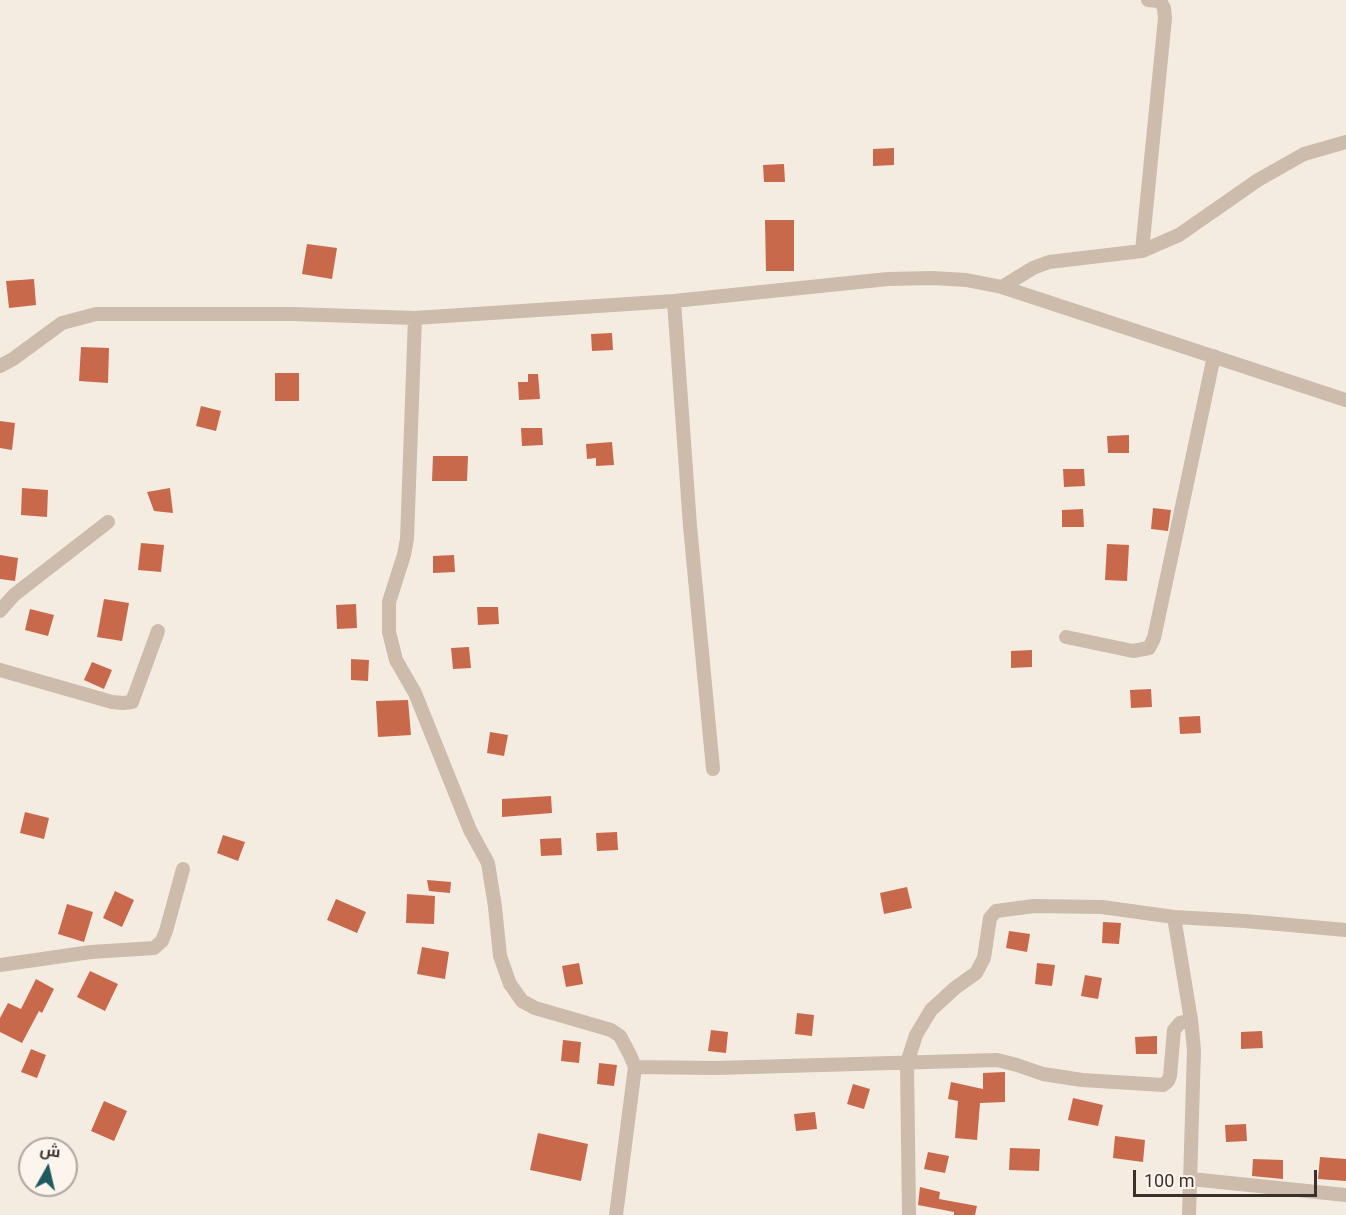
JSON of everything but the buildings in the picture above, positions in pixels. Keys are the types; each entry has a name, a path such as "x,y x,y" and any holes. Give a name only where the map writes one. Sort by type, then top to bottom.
{"street":[{"path":"1142,251 1165,18 1164,8 1160,1 1148,0"},
{"path":"1002,287 1033,268 1049,262 1142,251 1179,235 1258,180 1304,154 1346,142"},
{"path":"0,366 62,324 96,314 292,314 415,318 674,301 888,279 932,278 966,280 1002,287 1346,400"},
{"path":"674,301 690,526 713,769"},
{"path":"415,318 407,539 389,602 389,632 396,660 415,693 470,830 488,863 500,956 510,984 522,1001 535,1008 612,1030 620,1036 635,1067 616,1215"},
{"path":"1066,637 1133,651 1149,648 1154,638 1214,356"},
{"path":"0,611 14,596 108,522"},
{"path":"0,670 112,702 123,704 132,702 158,631"},
{"path":"0,965 91,952 154,948 162,941 166,931 183,869"},
{"path":"909,1215 907,1063 916,1035 931,1010 976,973 984,957 990,918 996,911 1034,906 1101,907 1174,917 1346,930"},
{"path":"1174,917 1194,1050 1190,1215"},
{"path":"635,1067 716,1068 997,1060 1043,1074 1082,1080 1163,1085 1170,1076 1174,1030 1180,1023 1191,1020"},
{"path":"1191,1179 1346,1195"}]}
